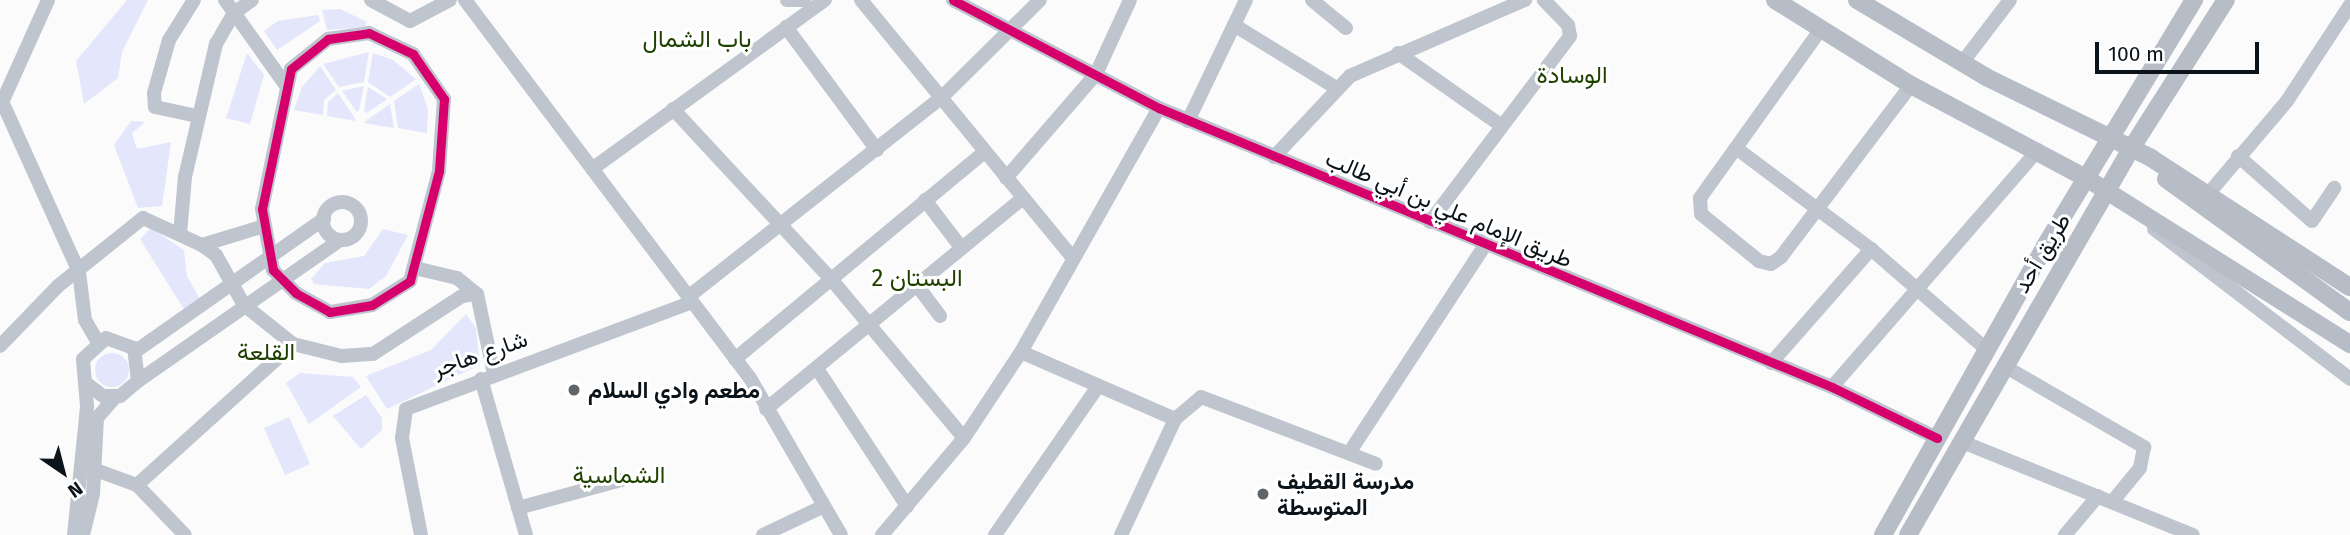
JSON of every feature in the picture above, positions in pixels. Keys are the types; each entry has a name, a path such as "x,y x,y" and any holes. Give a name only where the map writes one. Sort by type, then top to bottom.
{"main road":[{"path":"1775,0 1911,85 2087,178 2106,193 2301,309 2350,344"},
{"path":"1857,0 1962,63 2209,192 2350,287"},
{"name":"طريق أحد","path":"1883,535 2108,140 2194,0"},
{"name":"طريق أحد","path":"1908,535 2129,152 2226,0"},
{"path":"2129,152 2350,312"},
{"path":"2301,309 2343,361"}],"street":[{"path":"48,0 0,102 74,270 85,320 97,341"},
{"path":"194,0 169,40 154,93 155,107 197,116"},
{"path":"225,0 285,84"},
{"path":"180,234 197,116 216,44 234,13 252,0"},
{"path":"370,0 410,21 450,0"},
{"path":"465,0 735,359 841,535"},
{"path":"787,0 804,0"},
{"path":"592,169 825,0"},
{"path":"861,0 1072,257"},
{"name":"طريق الإمام علي بن أبي طالب","path":"953,0 1188,121 1832,387 1937,438"},
{"name":"شارع هاجر","path":"421,535 401,424 406,409 427,397 690,299 941,98 1008,27 1040,0"},
{"path":"1006,178 1096,74 1130,0"},
{"path":"1188,121 1246,0"},
{"path":"1312,0 1329,5 1346,28"},
{"path":"1275,157 1350,76 1525,0"},
{"path":"1430,222 1499,124 1570,36 1544,0"},
{"path":"1962,63 2010,0"},
{"path":"2209,192 2287,100 2350,5"},
{"path":"1234,24 1338,89"},
{"path":"786,27 877,149"},
{"path":"1821,29 1736,148 1699,208 1759,261 1771,264 1781,257 1819,212 1911,85"},
{"path":"369,33 413,54 444,99 439,171 415,268 390,297 330,312 282,279 268,258 264,226 285,84 291,69 328,39 369,33"},
{"path":"1398,53 1499,124"},
{"path":"883,535 964,439 1021,352 1072,257 1159,108"},
{"path":"673,109 831,279 964,439"},
{"path":"1736,148 1871,249 1987,350"},
{"path":"1832,387 1919,291 2038,150"},
{"path":"735,359 984,152"},
{"path":"2238,156 2312,221 2334,188"},
{"path":"2106,193 2343,361 2350,379"},
{"path":"766,409 919,288 960,246 1023,198"},
{"path":"925,200 960,246"},
{"path":"83,535 97,418 115,397 282,279 359,230 358,209 335,202 324,219 136,351"},
{"path":"0,346 74,270 143,218 202,244 216,255 229,286 244,306 293,344 342,356 373,354 462,296 477,294"},
{"path":"324,219 325,232 339,241"},
{"path":"202,244 264,226"},
{"path":"1349,453 1485,245"},
{"path":"1771,363 1871,249"},
{"path":"415,268 457,278 477,294 487,376 526,535"},
{"path":"74,270 86,383 74,535"},
{"path":"919,288 940,316"},
{"path":"83,359 97,341 116,338 136,351"},
{"path":"137,485 293,344"},
{"path":"136,351 138,381"},
{"path":"1021,352 1096,389 1175,419"},
{"path":"2006,367 2144,447 2140,468 2065,535"},
{"path":"818,370 907,506"},
{"path":"86,383 115,397"},
{"path":"995,535 1096,389"},
{"path":"1121,535 1175,419 1201,397 1376,464"},
{"path":"1960,441 2193,535"},
{"path":"93,469 137,485 185,535"},
{"path":"518,508 621,480"},
{"path":"763,535 822,507"}],"shaded area":[{"path":"127,0 148,0 122,52 118,78 84,104 76,61"},
{"path":"340,9 367,22 365,27 327,30 322,10"},
{"path":"318,15 320,21 277,50 264,31 278,21"},
{"path":"369,52 364,82 339,87 323,64"},
{"path":"247,53 264,75 250,124 226,118"},
{"path":"373,53 393,60 416,79 390,97 368,82"},
{"path":"320,66 336,90 324,100 323,115 294,110 302,87"},
{"path":"419,84 428,109 427,133 398,128 394,101"},
{"path":"364,86 359,110 357,112 342,91"},
{"path":"368,87 387,99 367,113 364,111"},
{"path":"338,93 356,121 327,116 328,102"},
{"path":"390,104 394,128 364,123 367,120"},
{"path":"131,121 145,122 132,133 137,149 171,142 162,206 138,208 114,145"},
{"path":"151,228 184,250 187,276 201,301 185,311 140,239"},
{"path":"383,229 408,235 386,276 369,289 314,284 311,279 325,263 364,256"},
{"path":"466,314 476,328 480,365 387,409 366,376 431,350"},
{"path":"112,353 124,358 129,370 124,382 112,387 100,382 95,370 100,358"},
{"path":"300,373 353,377 361,387 309,424 286,383"},
{"path":"366,395 382,418 382,430 361,449 333,416"},
{"path":"289,417 310,464 285,475 264,428"}],"cycle path":[{"path":"953,0 1159,108 1832,387 1937,438"},
{"path":"369,33 413,54 444,99 439,171 410,281 372,305 330,312 296,293 273,270 262,209 291,69 328,39 369,33"}],"place":[{"name":"مطعم وادي السلام","path":"574,390"},
{"name":"مدرسة القطيف المتوسطة","path":"1263,494"}],"district":[{"name":"باب الشمال","path":"697,40"},
{"name":"الوسادة","path":"1572,76"},
{"name":"البستان 2","path":"917,279"},
{"name":"القلعة","path":"266,353"},
{"name":"الشماسية","path":"619,476"}]}
